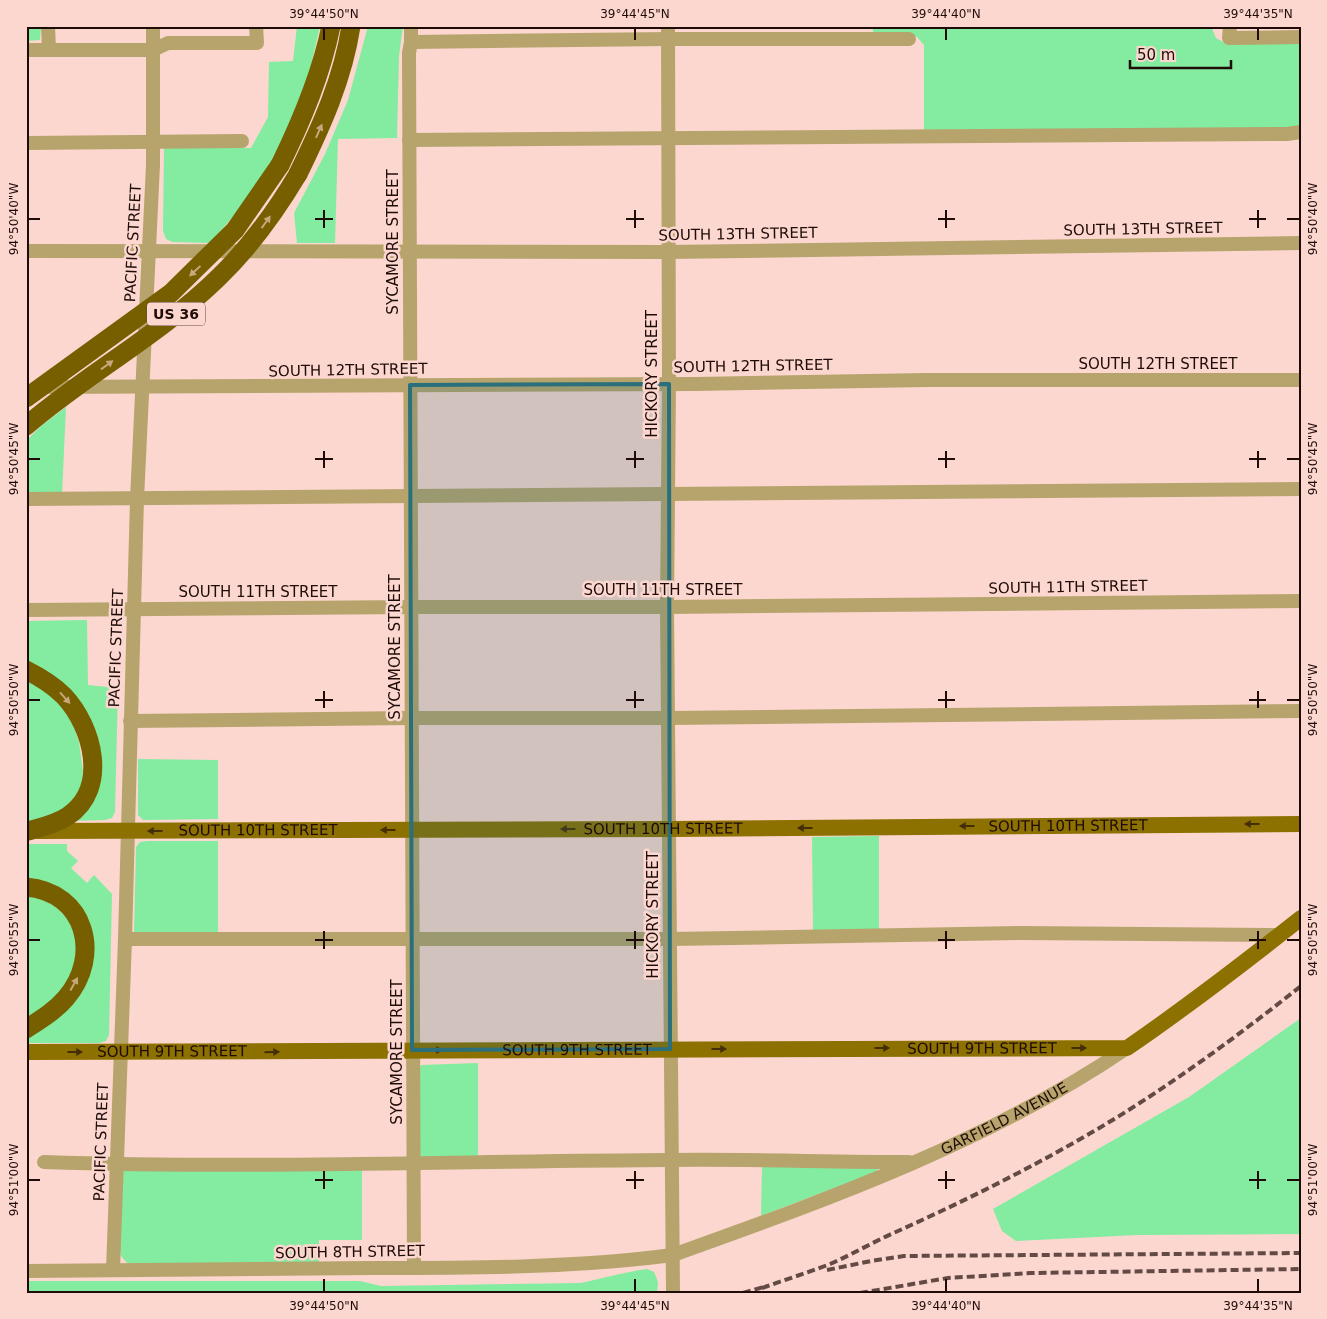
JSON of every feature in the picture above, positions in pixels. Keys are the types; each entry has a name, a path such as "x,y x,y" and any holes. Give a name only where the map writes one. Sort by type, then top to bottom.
{"highway":[{"name":"US 36","path":"26,398 171,293 236,230 280,165 305,112 318,76 331,26"},
{"name":"US 36","path":"26,426 48,407 183,309 220,277 252,241 284,197 321,128 337,83 351,26"},
{"path":"26,670 53,686 75,711 89,742 93,772 91,784 85,798 77,808 56,822 27,831"},
{"path":"26,887 51,892 70,907 83,929 86,939 86,952 76,982 66,998 48,1015 26,1029"}],"main road":[{"name":"SOUTH 10TH STREET","path":"27,831 128,832 1301,824"},
{"name":"GARFIELD AVENUE","path":"1128,1048 1167,1021 1301,918"},
{"name":"SOUTH 9TH STREET","path":"26,1052 1128,1048"}],"street":[{"path":"48,26 49,50"},
{"name":"PACIFIC STREET","path":"113,1270 125,939 137,499 153,141 153,26"},
{"path":"26,50 153,50 168,43 257,43 256,26"},
{"name":"SYCAMORE STREET","path":"411,26 409,53 409,251 412,497 411,718 414,1268"},
{"path":"1230,32 1301,37"},
{"path":"411,42 668,33 909,39"},
{"name":"HICKORY STREET","path":"668,33 669,384 667,607 673,1293"},
{"path":"409,140 1287,134 1301,132"},
{"path":"26,143 242,141"},
{"name":"SOUTH 13TH STREET","path":"26,251 668,252 1301,243"},
{"name":"SOUTH 12TH STREET","path":"26,388 669,384 927,380 1301,380"},
{"path":"26,499 412,497 1037,489 1301,489"},
{"name":"SOUTH 11TH STREET","path":"26,610 667,607 1301,601"},
{"path":"130,721 1301,712"},
{"path":"125,939 670,939 1020,933 1279,935"},
{"name":"GARFIELD AVENUE","path":"673,1255 861,1186 994,1125 1089,1074 1128,1048"},
{"path":"44,1162 117,1164 671,1160 912,1162"},
{"name":"SOUTH 8TH STREET","path":"26,1270 540,1266 673,1255"}],"highlighted area":[{"path":"669,384 670,1049 412,1050 410,385"}],"green space":[{"path":"26,26 41,26 40,40 26,41"},
{"path":"297,26 320,26 309,74 291,122 267,170 242,206 210,243 172,242 166,239 163,231 164,147 251,148 268,117 269,62 293,61"},
{"path":"368,26 403,26 399,56 397,138 338,139 335,243 297,243 294,213 325,154 348,100"},
{"path":"873,26 1211,26 1216,38 1227,44 1301,44 1301,126 1291,128 924,130 924,45 916,36 873,34"},
{"path":"66,407 62,495 26,494 26,441 41,426"},
{"path":"87,620 88,685 118,688 115,812 112,818 105,820 71,821 88,805 92,727 26,661 26,621"},
{"path":"26,679 47,692 61,706 73,724 79,742 83,771 81,790 62,812 31,821 26,821"},
{"path":"138,759 218,760 218,819 143,820 138,815"},
{"path":"879,836 879,931 813,932 812,837"},
{"path":"218,841 218,935 134,934 136,847 140,842"},
{"path":"26,844 67,844 67,851 78,861 71,868 87,883 94,875 112,894 109,1035 106,1041 99,1043 26,1043 26,1037 52,1021 90,928 26,880"},
{"path":"26,893 48,899 71,922 77,937 75,965 59,996 26,1022"},
{"path":"1301,1018 1301,1234 1138,1235 1016,1241 1002,1231 993,1209 1189,1097"},
{"path":"478,1063 478,1158 419,1158 419,1070 421,1065"},
{"path":"762,1165 879,1167 876,1172 761,1216"},
{"path":"123,1169 362,1169 362,1240 319,1240 319,1263 127,1263 121,1256 119,1246"},
{"path":"647,1269 654,1272 658,1282 657,1293 26,1293 26,1281 360,1281 381,1286 581,1283"}],"railway":[{"path":"762,1288 839,1260 977,1194 1055,1153 1106,1124 1181,1075 1301,986"},
{"path":"827,1270 904,1256 1301,1253"},
{"path":"860,1293 948,1278 1031,1273 1301,1269"},
{"path":"743,1293 767,1286"}]}
